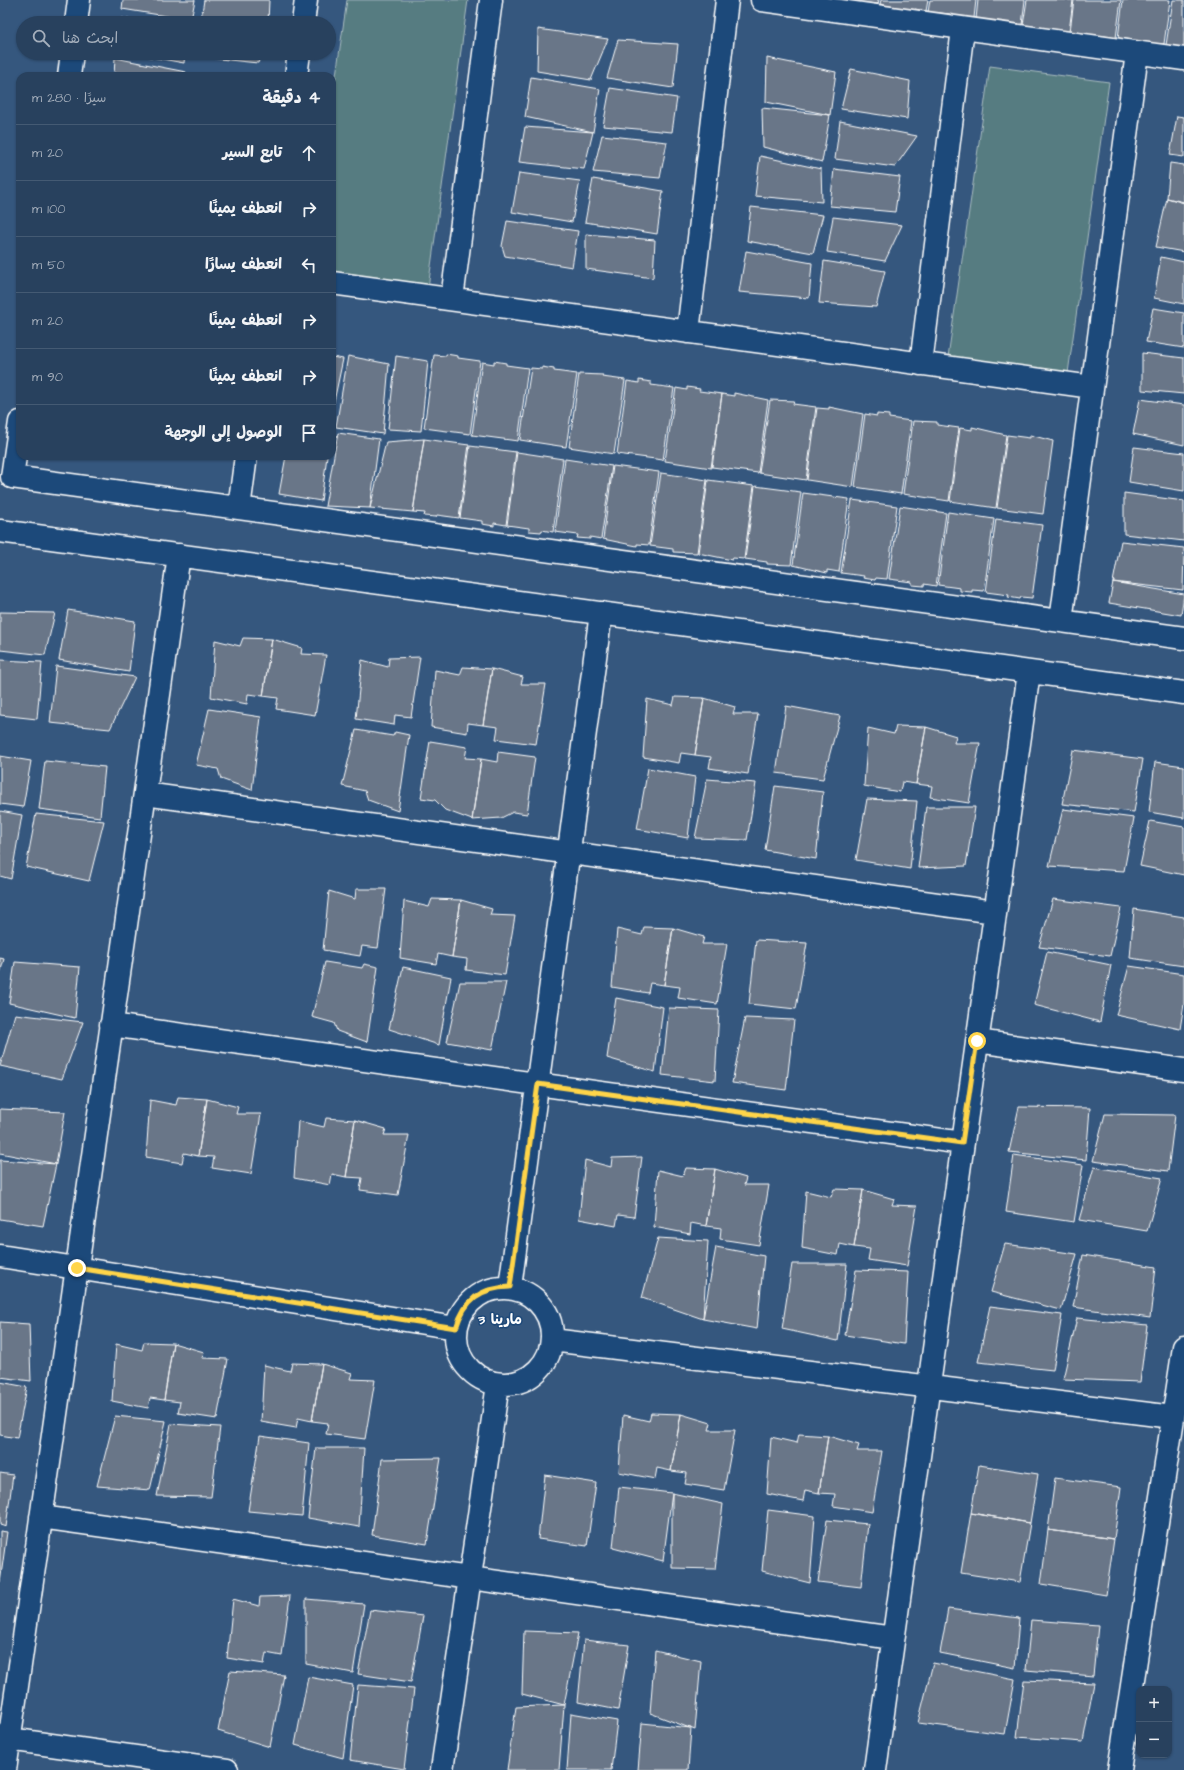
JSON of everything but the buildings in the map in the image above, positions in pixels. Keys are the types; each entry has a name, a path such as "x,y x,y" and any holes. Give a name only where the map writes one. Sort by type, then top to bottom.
{"street":[{"path":"77,16 79,0"},
{"path":"304,16 306,0"},
{"path":"452,299 491,0"},
{"path":"688,332 728,0"},
{"path":"762,0 1184,59"},
{"path":"921,364 963,28"},
{"path":"1061,621 1137,53"},
{"path":"70,72 71,60"},
{"path":"297,72 298,60"},
{"path":"336,283 1092,387"},
{"path":"16,450 12,477 1184,638"},
{"path":"239,508 245,460"},
{"path":"0,532 179,555 1184,693"},
{"path":"5,1770 179,555"},
{"path":"510,1287 601,613"},
{"path":"875,1770 1029,672"},
{"path":"145,794 995,912"},
{"path":"111,1025 962,1143"},
{"path":"977,1041 1184,1070"},
{"path":"0,1256 456,1328"},
{"path":"510,1287 524,1292 537,1300 546,1312 552,1326 552,1340 548,1356 540,1368 528,1378 513,1383 498,1384 483,1379 470,1371 461,1358 456,1344 456,1328 460,1314 469,1301 481,1293 495,1288 510,1287"},
{"path":"552,1340 1173,1417"},
{"path":"1119,1770 1184,1347"},
{"path":"442,1770 498,1384"},
{"path":"41,1517 893,1638"},
{"path":"9,1739 227,1770"}],"green space":[{"path":"347,0 468,0 428,288 336,276 336,76"},
{"path":"990,66 1109,82 1068,373 948,357"}],"district":[{"name":"مارینا 3","path":"500,1320"}],"route":[{"path":"77,1268 456,1328 460,1314 469,1301 481,1293 495,1288 510,1287 538,1084 962,1143 977,1041"}]}
